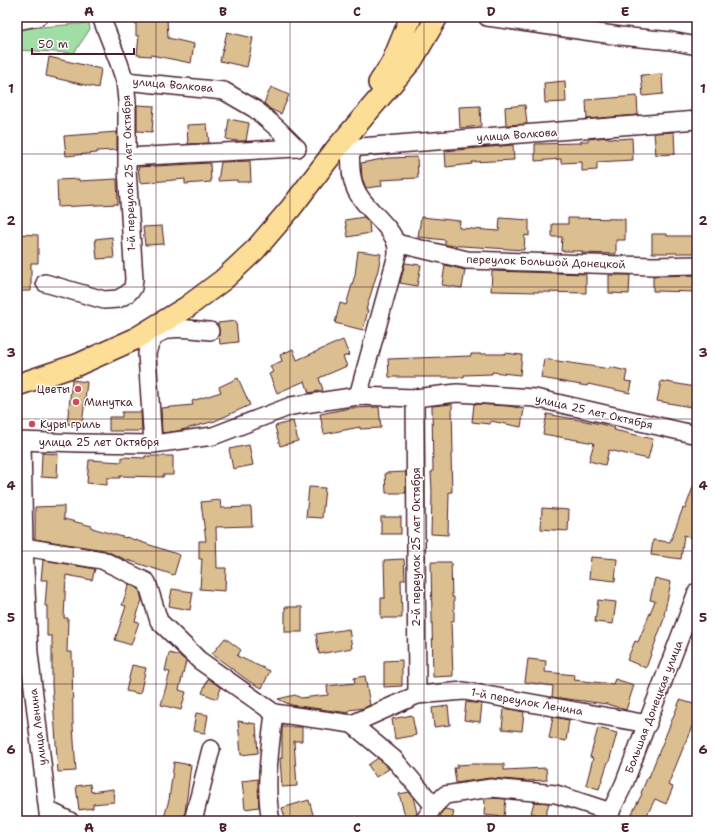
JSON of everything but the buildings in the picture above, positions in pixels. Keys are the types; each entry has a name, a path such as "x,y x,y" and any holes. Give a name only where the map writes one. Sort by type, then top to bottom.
{"main road":[{"path":"344,148 392,63 411,17"},
{"path":"17,385 77,365 135,338 187,307 223,280 255,250 344,148 412,60 437,17"}],"street":[{"path":"17,21 38,17"},
{"name":"1-й переулок 25 лет Октября","path":"45,283 104,300 118,299 127,294 133,288 134,279 127,169 127,100 125,81 120,63 101,17"},
{"path":"487,17 620,36 671,41 697,46"},
{"name":"улица Волкова","path":"125,81 224,91 255,109 277,128 296,148 128,157"},
{"name":"улица Волкова","path":"344,148 697,120"},
{"path":"344,148 354,186 362,200 391,234 396,243 397,255 358,396"},
{"name":"переулок Большой Донецкой","path":"396,243 467,260 653,266 697,265"},
{"path":"153,444 147,354 149,345 154,336 170,328 210,331"},
{"name":"улица 25 лет Октября","path":"19,442 153,444 213,436 292,406 358,396 415,398 457,393 535,398 697,435"},
{"name":"2-й переулок 25 лет Октября","path":"415,398 417,695"},
{"name":"улица Ленина","path":"19,442 30,653 49,815"},
{"path":"24,547 102,560 147,582 159,622 199,660 274,712 352,724 394,759 434,806"},
{"name":"Большая Донецкая улица","path":"608,817 624,784 648,724 697,592"},
{"name":"1-й переулок Ленина","path":"352,724 417,695 464,691 648,724"},
{"path":"271,821 268,804 274,712"},
{"path":"193,821 211,749"},
{"path":"424,821 434,806 445,795 491,788 556,794 608,817"},
{"path":"49,815 70,821"}],"green space":[{"path":"89,23 90,29 74,53 17,50 17,29"}],"place":[{"name":"Цветы","path":"78,389"},
{"name":"Минутка","path":"76,402"},
{"name":"Куры гриль","path":"32,424"}]}
